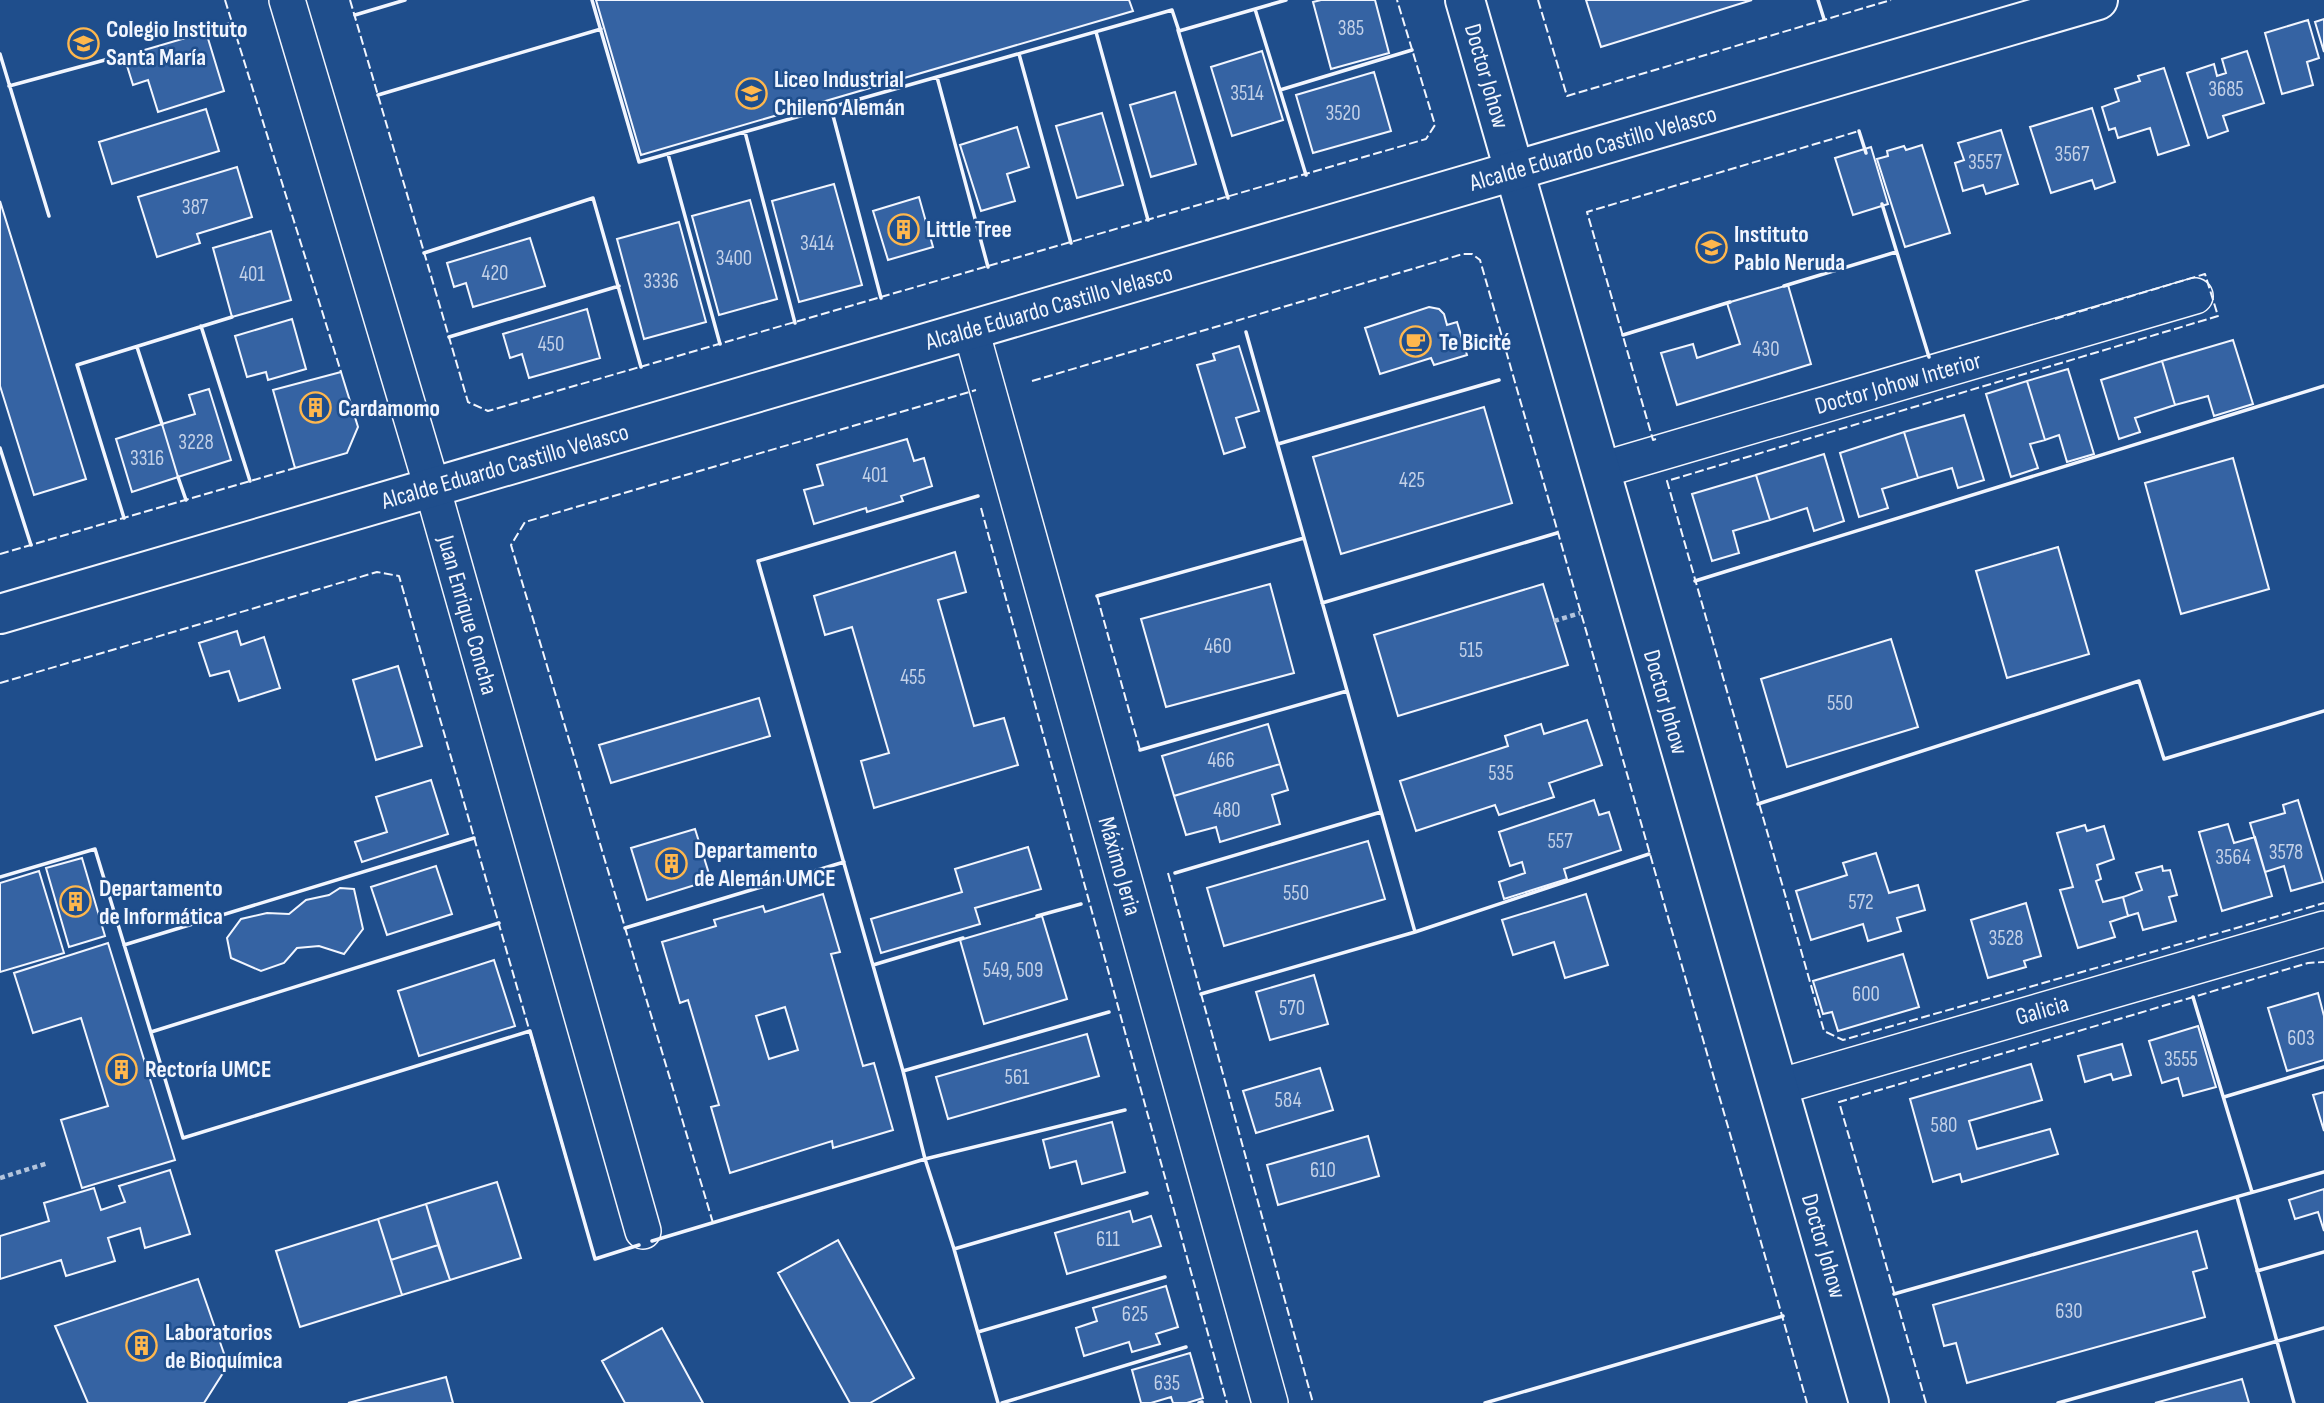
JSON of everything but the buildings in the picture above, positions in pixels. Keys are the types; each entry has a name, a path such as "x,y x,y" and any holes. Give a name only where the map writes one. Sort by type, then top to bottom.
{"main road":[{"name":"Doctor Johow","path":"1465,0 1869,1403"},
{"name":"Alcalde Eduardo Castillo Velasco","path":"0,614 2098,0"}],"street":[{"name":"Juan Enrique Concha","path":"287,0 432,487 643,1231"},
{"name":"Doctor Johow Interior","path":"1601,470 2195,296"},
{"name":"Máximo Jeria","path":"971,330 1270,1403"},
{"name":"Galicia","path":"1778,1087 2320,932"}],"path":[{"path":"1554,621 1580,613"},
{"path":"0,1178 48,1163"}],"fence":[{"path":"225,0 341,372"},
{"path":"350,0 468,402 488,411 1426,139 1435,125 1397,0"},
{"path":"1538,0 1567,96 1891,0"},
{"path":"1656,439 1653,440 1587,212 1859,131"},
{"path":"1032,381 1463,254 1472,254 1480,260 1807,1403"},
{"path":"2055,319 2205,274 2218,316 1667,481 1824,1031 1843,1040 2324,903"},
{"path":"713,1223 511,545 525,522 976,390"},
{"path":"0,554 295,468"},
{"path":"981,508 1227,1403"},
{"path":"0,683 377,572 399,576 595,1259"},
{"path":"1097,596 1140,750"},
{"path":"1168,873 1313,1403"},
{"path":"1926,1403 1839,1102 2308,963 2324,962"}],"wall":[{"path":"355,15 405,0"},
{"path":"592,0 639,162 1172,10 1179,31 1286,0"},
{"path":"1818,0 1824,19"},
{"path":"1255,9 1306,175"},
{"path":"202,33 232,23"},
{"path":"378,95 601,29"},
{"path":"1178,30 1228,198"},
{"path":"1096,32 1148,220"},
{"path":"1280,90 1412,50"},
{"path":"0,54 49,216"},
{"path":"9,86 127,54"},
{"path":"1019,54 1071,243"},
{"path":"937,77 988,267"},
{"path":"831,108 881,298"},
{"path":"1859,131 1866,153"},
{"path":"745,132 795,323"},
{"path":"668,154 720,344"},
{"path":"424,253 593,198 641,367"},
{"path":"1882,204 1929,357"},
{"path":"1784,286 1896,252"},
{"path":"449,337 619,286"},
{"path":"1623,335 1730,302"},
{"path":"124,518 77,365 232,317"},
{"path":"201,326 250,481"},
{"path":"1246,332 1415,932"},
{"path":"137,347 162,424"},
{"path":"1278,444 1499,380"},
{"path":"1695,581 2324,386"},
{"path":"0,448 31,545"},
{"path":"178,477 186,500"},
{"path":"978,496 758,561 903,1071 925,1159 1125,1110"},
{"path":"1322,603 1557,533"},
{"path":"1097,596 1304,538"},
{"path":"1758,804 2139,681 2164,759 2324,711"},
{"path":"1140,750 1347,691"},
{"path":"1175,873 1381,812"},
{"path":"124,945 474,838"},
{"path":"0,877 95,849 183,1138 530,1031 595,1259 639,1245"},
{"path":"1201,994 1415,932 1649,854"},
{"path":"625,928 844,862"},
{"path":"1037,916 1081,904"},
{"path":"151,1032 499,923"},
{"path":"873,965 963,938"},
{"path":"2193,997 2252,1192"},
{"path":"903,1071 1109,1012"},
{"path":"2224,1097 2324,1067"},
{"path":"652,1241 925,1159 998,1403"},
{"path":"1894,1294 2324,1172"},
{"path":"954,1249 1147,1193"},
{"path":"2237,1197 2294,1403"},
{"path":"2257,1271 2324,1252"},
{"path":"978,1332 1165,1277"},
{"path":"1485,1403 1783,1316"},
{"path":"2058,1403 2324,1328"},
{"path":"1002,1403 1186,1347"}],"place":[{"name":"Colegio Instituto Santa María","path":"83,43"},
{"name":"Liceo Industrial Chileno Alemán","path":"751,93"},
{"name":"Little Tree","path":"903,229"},
{"name":"Instituto Pablo Neruda","path":"1711,248"},
{"name":"Te Bicité","path":"1416,342"},
{"name":"Cardamomo","path":"315,408"},
{"name":"Departamento de Alemán UMCE","path":"671,864"},
{"name":"Departamento de Informática","path":"76,902"},
{"name":"Rectoría UMCE","path":"122,1069"},
{"name":"Laboratorios de Bioquímica","path":"142,1346"}]}
